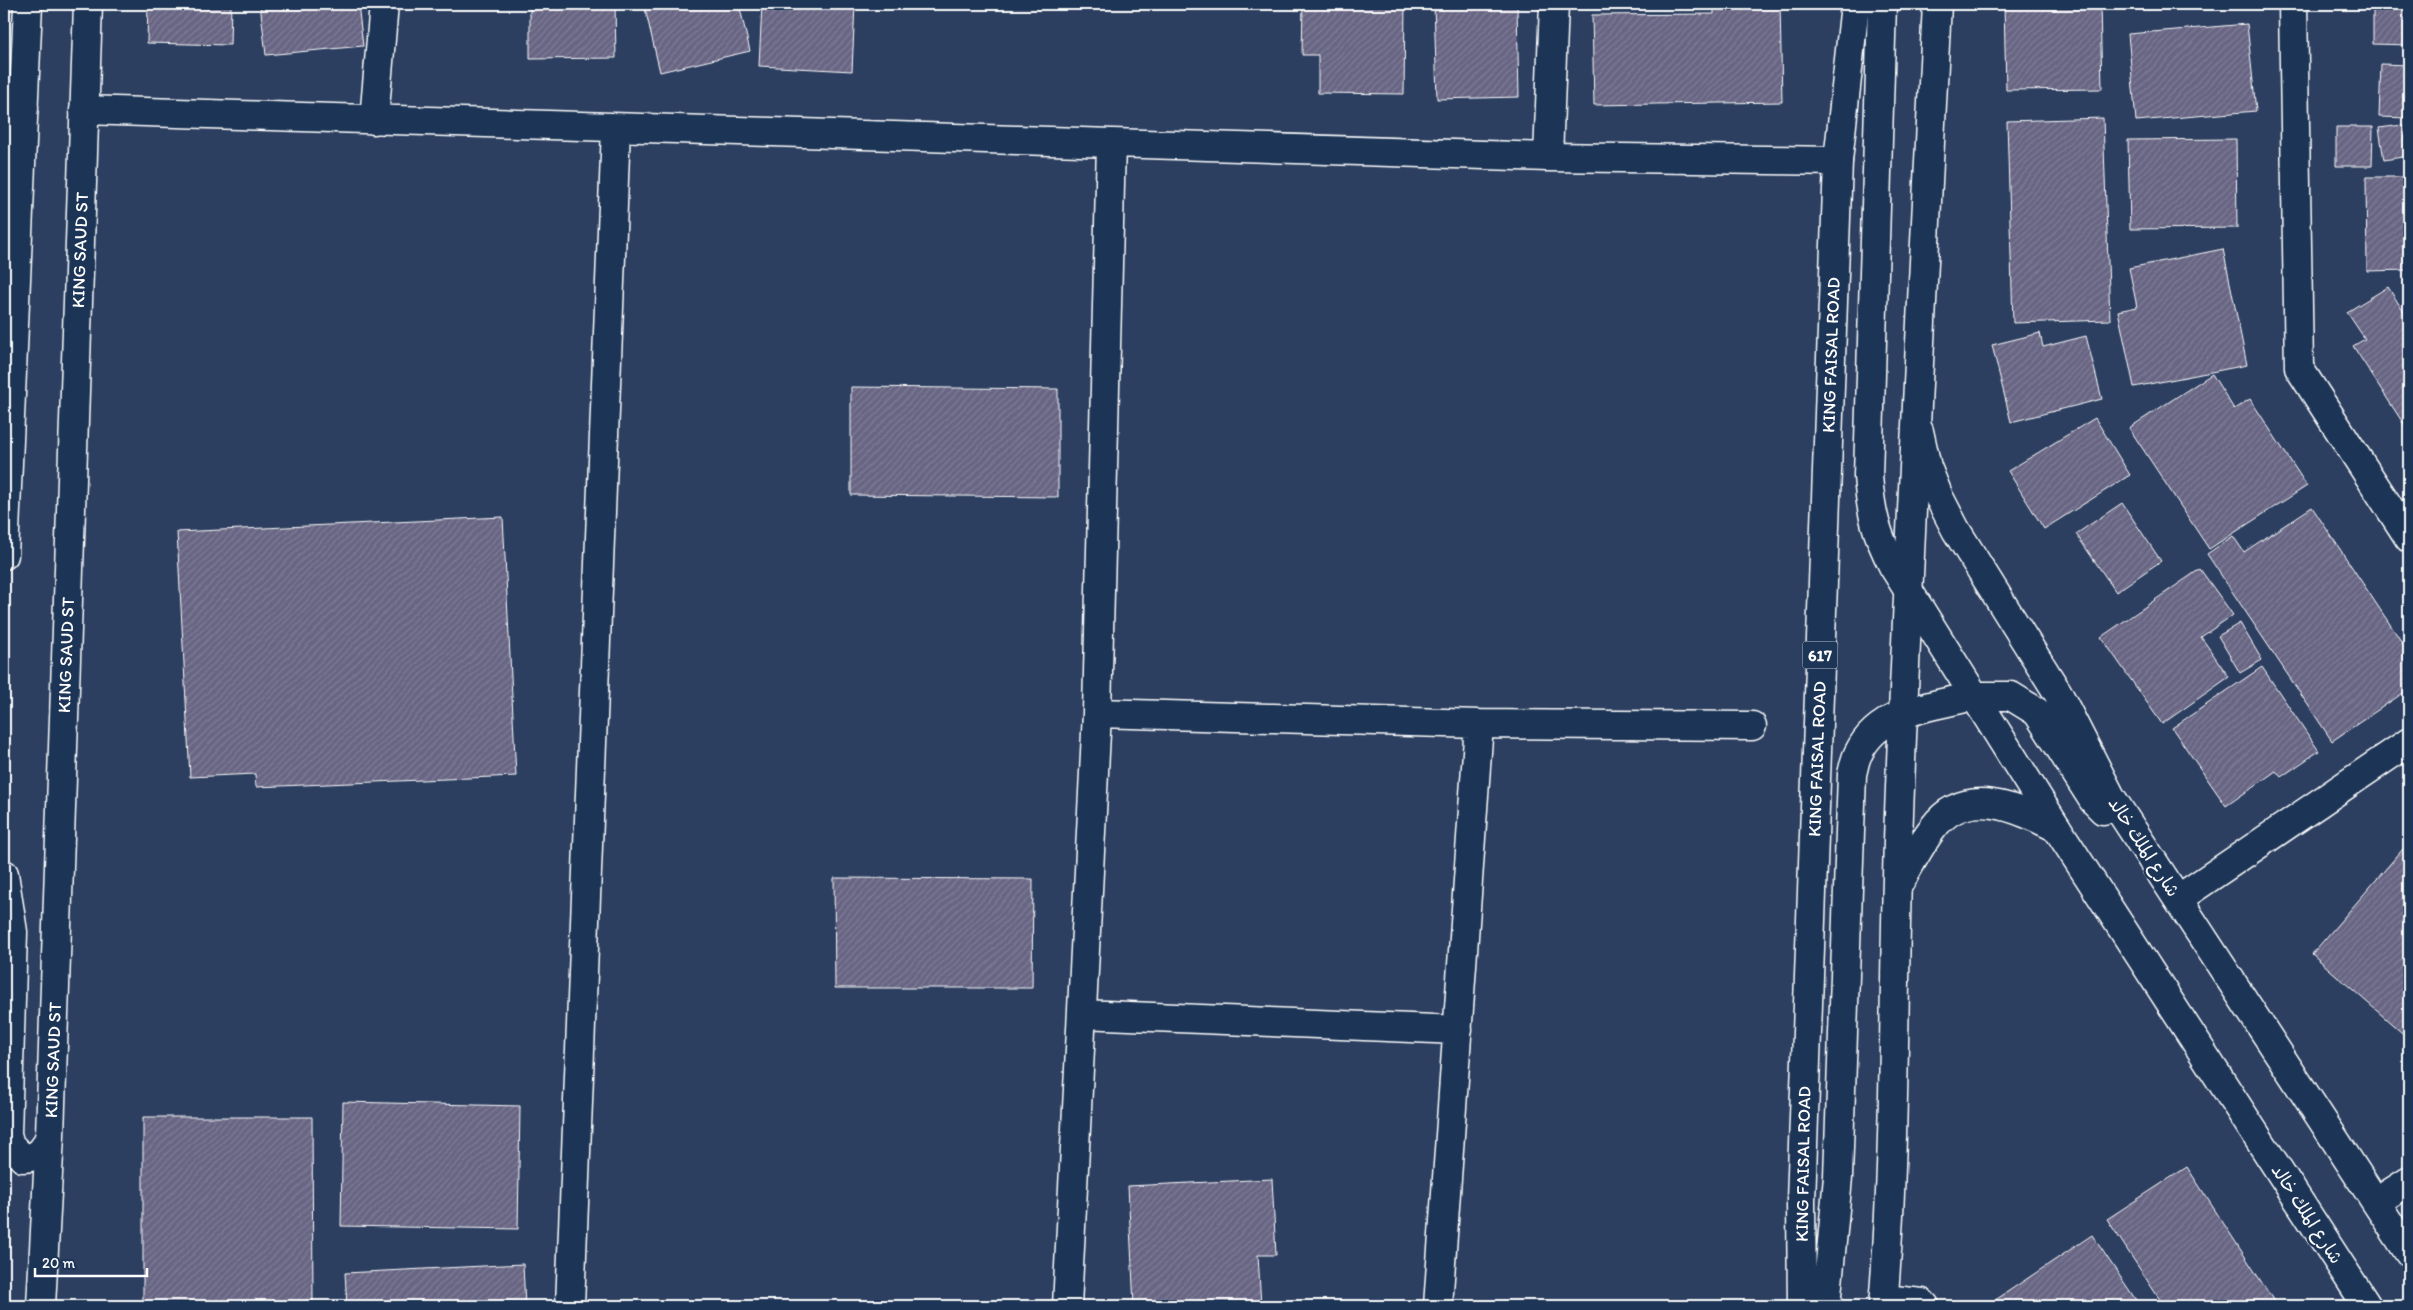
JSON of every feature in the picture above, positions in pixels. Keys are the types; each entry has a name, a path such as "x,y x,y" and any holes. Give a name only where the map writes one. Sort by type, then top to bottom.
{"main road":[{"path":"4,555 14,107 28,4"},
{"name":"KING SAUD ST","path":"41,1306 50,1135 88,4"},
{"path":"374,120 384,4"},
{"path":"1548,157 1554,4"},
{"name":"KING FAISAL ROAD","path":"1802,1306 1801,1201 1838,161 1855,4"},
{"name":"شارع الملك خالد","path":"1882,4 1868,476 1870,508 1877,534 1908,591 1974,696 2367,1306"},
{"path":"1924,1306 1922,1303 1884,1302 1891,1208 1896,888 1903,713 1937,4"},
{"path":"2293,4 2299,368 2409,538"},
{"path":"84,110 1548,157 1838,161"},
{"path":"570,1306 616,128"},
{"path":"1066,1306 1097,713 1111,143"},
{"name":"شارع الملك خالد","path":"1916,422 1927,467 1948,514 2058,693 2111,797 2409,1253"},
{"path":"1826,1306 1838,1177 1852,774 1858,752 1869,735 1886,722 1903,713 1974,696 2011,696 2037,712 2093,800 2150,858"},
{"path":"1097,713 1479,724 1752,726"},
{"path":"1438,1306 1479,724"},
{"path":"2178,899 2409,742"},
{"path":"1896,888 1934,827 1947,814 1964,806 1994,803 2020,810 2058,828"},
{"path":"4,874 13,932 7,1134 10,1145 23,1158 32,1158 38,1154 45,1148 50,1135"},
{"path":"1082,1014 1458,1030"},
{"path":"2376,1202 2409,1181"}],"building":[{"path":"148,4 231,4 230,45 147,43"},
{"path":"260,4 358,4 363,46 266,55"},
{"path":"530,4 615,4 616,58 530,59"},
{"path":"644,4 739,4 750,51 660,72"},
{"path":"762,4 855,4 852,71 759,66"},
{"path":"1303,4 1405,4 1404,94 1318,93 1318,55 1302,55"},
{"path":"1434,4 1528,4 1528,6 1517,7 1519,97 1437,99"},
{"path":"1744,4 1780,4 1782,102 1594,105 1592,15 1714,14 1714,9 1744,9"},
{"path":"2004,4 2100,4 2102,89 2006,90"},
{"path":"2373,4 2409,4 2409,45 2373,44"},
{"path":"2247,24 2256,111 2136,121 2128,34"},
{"path":"2381,64 2409,65 2409,118 2379,117"},
{"path":"2103,118 2110,320 2013,323 2007,121"},
{"path":"2403,125 2408,156 2384,160 2379,128"},
{"path":"2336,127 2373,127 2372,166 2336,166"},
{"path":"2236,139 2237,228 2130,229 2128,140"},
{"path":"2366,177 2409,177 2409,270 2367,271"},
{"path":"2223,249 2247,365 2134,387 2118,311 2137,307 2129,268"},
{"path":"2388,287 2407,317 2409,315 2409,423 2405,426 2353,346 2365,339 2347,312"},
{"path":"2040,333 2043,347 2086,336 2102,399 2011,422 1992,345"},
{"path":"2212,374 2234,409 2250,399 2307,486 2209,549 2129,428"},
{"path":"851,387 1058,389 1058,497 851,495"},
{"path":"2095,418 2130,475 2044,529 2008,471"},
{"path":"2122,503 2161,561 2116,592 2076,534"},
{"path":"2312,507 2409,653 2409,689 2332,741 2207,554 2233,536 2244,552"},
{"path":"503,517 516,776 256,787 255,774 190,777 177,532"},
{"path":"2200,569 2233,615 2201,637 2229,677 2162,724 2101,637"},
{"path":"2240,623 2262,660 2240,673 2218,636"},
{"path":"2262,667 2319,751 2281,777 2276,771 2226,806 2172,728"},
{"path":"2409,842 2409,1039 2312,954"},
{"path":"834,878 1033,879 1032,988 835,988"},
{"path":"343,1102 520,1106 518,1229 341,1226"},
{"path":"143,1117 312,1117 313,1306 143,1306"},
{"path":"2187,1167 2277,1306 2164,1306 2107,1219"},
{"path":"1272,1179 1276,1255 1258,1255 1261,1306 1134,1306 1128,1186"},
{"path":"2092,1235 2140,1306 1993,1306 1991,1303"},
{"path":"523,1264 525,1306 347,1306 345,1273"}]}
